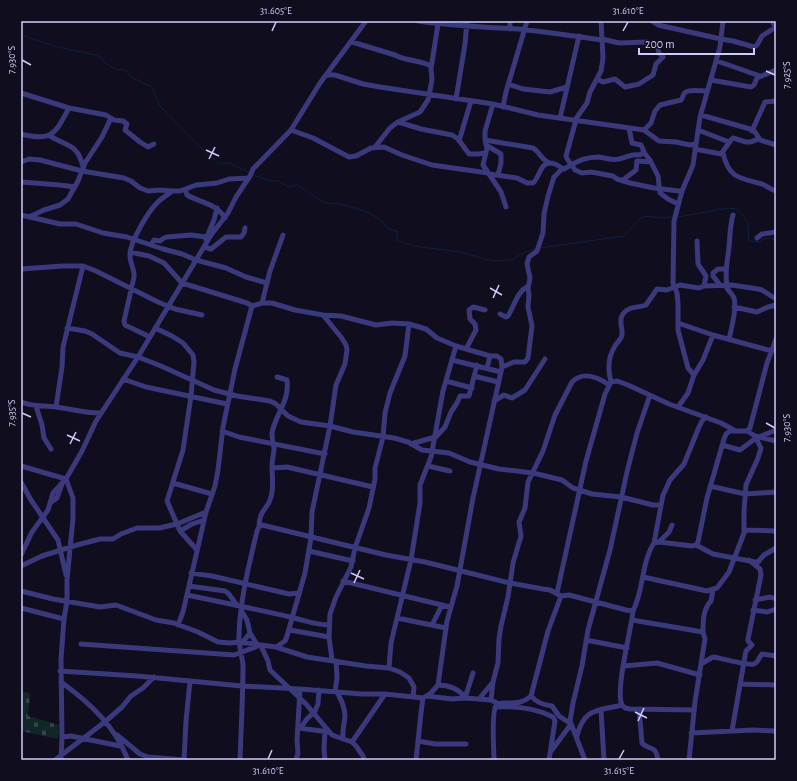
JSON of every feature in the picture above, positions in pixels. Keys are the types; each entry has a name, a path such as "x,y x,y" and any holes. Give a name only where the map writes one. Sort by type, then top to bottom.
{"street":[{"path":"21,555 32,532 44,517 53,493 65,480 101,413 138,357 204,245 225,218 236,197 250,176 266,154 291,130 320,83 352,42 366,21"},
{"path":"418,21 438,24 467,24 579,36 619,43 647,42 657,46 659,53 663,57 656,64 653,75 639,84 627,87 622,86 615,79 603,82 597,79"},
{"path":"510,21 510,29"},
{"path":"503,107 508,84 527,21"},
{"path":"601,21 603,63 590,92 587,103 576,120 566,159 572,164 575,170 580,172 604,174 623,180 682,192"},
{"path":"652,21 658,25 666,27 754,46 757,45 762,36 776,27 772,21"},
{"path":"694,375 688,368 678,330 678,303 673,279 674,221 682,192 693,165 701,115 707,90 717,61 724,22"},
{"path":"375,147 385,133 398,122 420,112 427,102 432,80 431,66 438,24"},
{"path":"456,99 466,44 467,24"},
{"path":"560,118 573,56 579,36"},
{"path":"352,42 395,54 399,57 416,60 431,66"},
{"path":"717,61 760,76"},
{"path":"331,68 335,75"},
{"path":"711,80 751,87 757,78 776,70"},
{"path":"327,75 335,75 380,88 493,104 525,112 644,130 659,141 676,142 719,154 723,153"},
{"path":"508,84 523,89 550,92 567,87"},
{"path":"644,130 651,122 655,111 660,105 683,99 684,94 688,91 701,92 707,90"},
{"path":"21,93 69,108 96,112 106,115 114,120 125,122 127,124 125,130 144,145 148,147 154,144"},
{"path":"752,130 765,102 776,101"},
{"path":"459,141 471,102"},
{"path":"493,104 486,125 486,152 483,165 501,192 506,207"},
{"path":"50,136 55,131 69,108"},
{"path":"701,115 752,130 758,139 776,145"},
{"path":"29,217 44,210 60,206 68,199 75,187 82,169 102,137 111,118"},
{"path":"398,122 421,129 450,134 456,137 469,154 486,152"},
{"path":"629,128 632,143 641,145 658,176 661,194 678,204"},
{"path":"291,130 313,138 349,157 356,156 375,147 384,147 432,165 517,178 527,183 533,183 537,179 540,168 550,163"},
{"path":"698,130 729,142"},
{"path":"21,134 40,137 50,136 76,149 81,157 82,169"},
{"path":"723,153 733,138 747,143 751,143 758,139"},
{"path":"486,143 533,148 543,159 550,163 558,164 562,169"},
{"path":"486,143 501,154 501,163 498,175"},
{"path":"452,360 501,370 514,362 525,362 528,358 532,326 529,312 528,286 530,278 528,259 530,255 537,251 542,233 548,196 555,175 562,169 587,158 600,157 617,160 630,154 640,155 644,152"},
{"path":"723,153 729,168 738,178 764,185 769,189 776,191"},
{"path":"21,156 29,159 128,179 140,188 148,191 172,191 186,189 196,185 217,183 229,179 250,176"},
{"path":"21,162 29,159"},
{"path":"623,180 636,170 636,161 651,162"},
{"path":"21,182 75,187"},
{"path":"186,189 187,195 217,208 225,218"},
{"path":"150,337 125,325 124,320 132,290 134,273 130,252 134,240 155,205 172,191"},
{"path":"204,245 217,208"},
{"path":"724,285 730,246 730,225 733,214"},
{"path":"21,216 60,224 76,224 103,233 151,245 163,250 182,254 267,283"},
{"path":"204,245 211,249 226,237 241,237 245,228"},
{"path":"757,238 762,234 776,232"},
{"path":"151,245 153,240 160,242 167,237 191,235 206,237"},
{"path":"262,303 283,235"},
{"path":"697,241 698,264 706,276 704,286"},
{"path":"130,252 149,256 164,263 182,283 252,306 262,303 278,304 295,310 323,316 341,316 376,326 392,323 409,324 428,329 437,338 456,346 490,356 500,357 502,362 501,370 480,464 457,586 450,607 438,685 425,697 416,760"},
{"path":"21,268 73,265 83,266 168,306 202,315"},
{"path":"56,407 62,367 63,347 83,266"},
{"path":"726,268 718,268 713,273 713,276 724,285 734,298 729,339"},
{"path":"497,705 525,701 530,696 559,595 579,490 595,426 610,384 609,364 614,347 622,336 622,315 630,308 646,305 657,289 667,290 684,285 699,288 704,286 724,285 760,289 776,298"},
{"path":"500,314 506,317 508,316 517,297 522,290 528,286"},
{"path":"734,307 757,312 768,306 776,305"},
{"path":"178,625 182,618 191,573 218,470 222,431 227,404 252,306"},
{"path":"466,349 476,330 475,324 470,318 470,310 473,307 486,310"},
{"path":"276,648 285,641 290,630 305,573 311,538 312,512 325,454 336,385 345,364 347,350 341,337 323,316"},
{"path":"678,323 713,335 772,351"},
{"path":"343,739 342,729 345,713 343,704 336,692 337,678 329,637 329,625 333,603 353,561 355,548 367,515 383,437 385,413 390,393 405,356 409,324"},
{"path":"67,328 85,331 120,353 138,357 192,381 229,395 270,401 276,404 294,420 308,424 330,426 353,432 399,440 422,450 449,453 470,462 499,469 533,473 562,480 573,488 599,495 621,497 653,505 661,505"},
{"path":"155,328 183,343 190,352 194,362 191,396 183,450 167,501 180,531 197,550"},
{"path":"678,407 688,392 694,375 703,360 713,335"},
{"path":"747,431 752,423 776,339"},
{"path":"389,668 390,652 396,618 411,560 419,513 420,485 428,466 432,451 446,381 456,346"},
{"path":"487,368 490,356"},
{"path":"494,401 504,395 512,398 525,390 545,359"},
{"path":"411,444 434,438 445,427 449,415 460,396 468,397 472,388 477,365"},
{"path":"474,376 498,382"},
{"path":"491,700 493,682 498,663 501,626 508,597 513,563 520,536 520,520 525,508 528,482 546,443 555,416 575,378 585,376 600,379 610,384 617,381 734,430 747,431 757,437 776,441"},
{"path":"240,760 243,665 240,643 240,607 260,517 272,495 272,432 282,410 287,382 286,379 277,377"},
{"path":"123,379 146,386 227,404"},
{"path":"446,381 472,388"},
{"path":"585,760 570,720 573,703 582,666 586,640 612,542 621,497 637,433 650,395"},
{"path":"21,402 36,406 101,413"},
{"path":"36,406 44,438 51,449"},
{"path":"656,543 663,495 670,480 684,464 699,427 706,417"},
{"path":"696,545 700,539 704,510 722,446 726,434 734,430"},
{"path":"722,446 740,450 757,437 776,430"},
{"path":"222,431 239,437 325,454"},
{"path":"643,577 707,591 717,588 723,582 735,558 745,530 745,494 748,480 758,458 760,448 757,437"},
{"path":"21,466 65,480 72,493 73,524 60,671 62,737 61,758"},
{"path":"428,466 450,471"},
{"path":"272,468 287,467 373,487"},
{"path":"21,482 31,500 44,517 58,540 68,580"},
{"path":"173,482 212,494"},
{"path":"710,486 745,494 776,492"},
{"path":"21,566 37,558 70,547 100,539 113,539 123,533 137,528 159,528 177,524 206,512"},
{"path":"180,531 192,524 204,520"},
{"path":"259,527 262,525 386,556 411,560 459,572 543,589 559,595 569,595 633,611"},
{"path":"672,525 669,532 650,550 633,611 620,696 622,705 625,708 694,710"},
{"path":"745,530 776,532"},
{"path":"656,543 696,545 713,554 758,562 764,554 776,548"},
{"path":"309,551 353,561"},
{"path":"732,731 745,653 752,645 748,641 761,571 759,567 749,560"},
{"path":"191,573 289,594 299,593"},
{"path":"343,581 450,607"},
{"path":"189,586 225,591 228,593 240,607 247,620 250,633 255,643 259,646 268,661 270,670 290,688 314,714 327,731 334,736 352,742 360,751 364,760"},
{"path":"689,760 694,710 704,649 704,614 708,604 711,601 713,590"},
{"path":"21,591 100,607 116,605 156,620 178,625 204,634 218,642 230,644 240,643 276,648 307,657 389,668 400,672 409,678 414,687 413,697"},
{"path":"187,595 293,617 316,624 329,625"},
{"path":"755,600 770,597 776,598"},
{"path":"432,625 442,605"},
{"path":"21,608 64,618"},
{"path":"753,610 767,612 776,609"},
{"path":"182,618 190,630"},
{"path":"396,618 446,628"},
{"path":"632,620 703,632"},
{"path":"290,630 329,637"},
{"path":"240,643 250,633"},
{"path":"586,640 627,648"},
{"path":"81,644 230,655 241,653 259,646"},
{"path":"704,649 713,657 754,664 762,654 776,656"},
{"path":"701,664 713,657"},
{"path":"736,661 742,670"},
{"path":"624,666 656,663 700,675"},
{"path":"60,671 154,677 242,686 300,688 413,697 491,700 497,705 528,709 553,717 555,721 549,760"},
{"path":"465,698 473,673"},
{"path":"55,760 61,758 106,721 122,707 131,696 143,688 154,677"},
{"path":"116,735 135,750 148,757 184,760 190,681"},
{"path":"61,682 94,708 106,721 116,735 128,760"},
{"path":"479,699 493,682"},
{"path":"740,684 776,685"},
{"path":"438,685 455,689 462,693 465,698"},
{"path":"296,760 298,752 297,740 300,728 300,688"},
{"path":"300,728 306,720 314,714 318,704 319,690"},
{"path":"352,742 385,694"},
{"path":"530,696 546,705 552,706 559,716 571,724"},
{"path":"494,760 494,718 497,705"},
{"path":"577,736 579,727 587,715 592,712 622,705"},
{"path":"639,709 642,743 653,748 658,760"},
{"path":"601,710 604,760"},
{"path":"733,720 739,731"},
{"path":"551,751 571,724"},
{"path":"300,728 327,731"},
{"path":"325,760 324,748 327,731"},
{"path":"691,733 776,731"},
{"path":"62,737 84,738 135,750"},
{"path":"418,741 435,744 466,744"}],"green space":[{"path":"21,691 30,693 28,716 59,725 58,739 21,731"}],"waterway":[{"path":"21,35 58,47 96,55 115,69 125,70 133,78 152,87 160,106 207,154 219,163 229,163 250,173"},
{"path":"253,175 271,181 278,181 289,187 297,185 326,203 352,207 373,215 384,223 388,229 397,231 397,241 414,246 460,252 493,261 511,260 525,252 535,249"},
{"path":"678,217 728,208 736,209 742,214 748,223 749,241 760,242 763,239 770,238 776,240"},
{"path":"540,248 624,236 643,216 663,218 673,217"}]}
